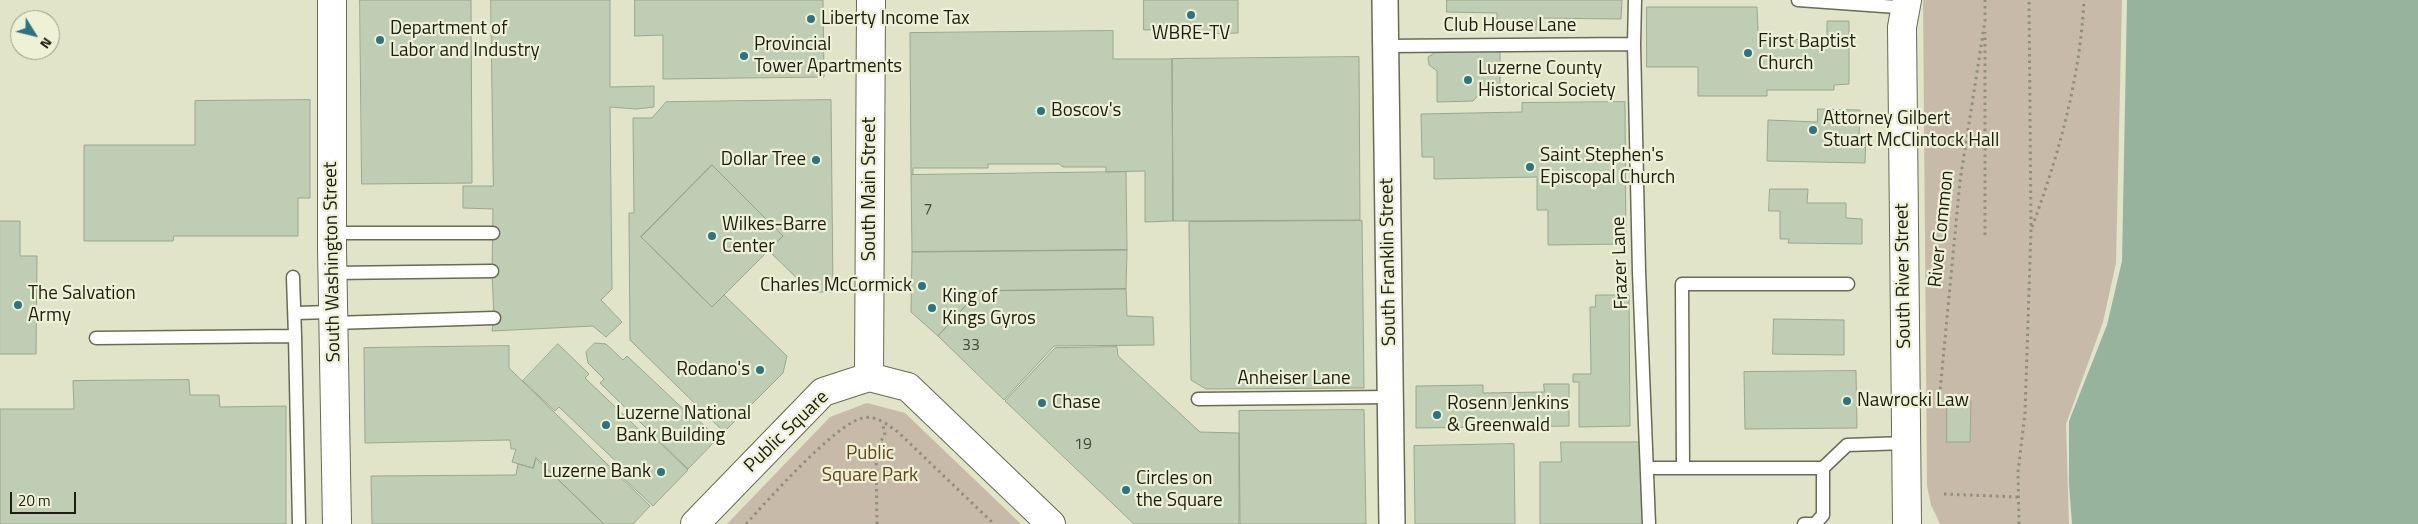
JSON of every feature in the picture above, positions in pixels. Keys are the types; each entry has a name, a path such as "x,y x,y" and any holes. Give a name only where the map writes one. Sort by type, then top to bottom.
{"main road":[{"name":"South Washington Street","path":"332,0 332,273 337,524"},
{"name":"South Main Street","path":"869,377 871,0"},
{"name":"South River Street","path":"1900,8 1907,524"},
{"name":"Public Square","path":"695,524 824,392 869,377"},
{"path":"869,377 908,386 1051,524"}],"street":[{"name":"South Franklin Street","path":"1385,0 1392,524"}],"lane":[{"name":"Frazer Lane","path":"1635,0 1634,44 1639,272 1649,524"},
{"path":"1798,0 1833,1 1900,8"},
{"name":"Club House Lane","path":"1386,46 1634,44"},
{"path":"332,233 493,233"},
{"path":"332,273 492,271"},
{"path":"293,277 299,524"},
{"path":"1683,468 1682,284 1848,284"},
{"path":"294,313 333,318 494,318"},
{"path":"96,338 295,336"},
{"name":"Anheiser Lane","path":"1198,399 1391,397"},
{"path":"1647,468 1823,468 1847,445 1906,443"},
{"path":"1804,524 1815,524 1823,515 1823,468"}],"path":[{"name":"River Common","path":"1939,402 1960,181 1985,21 1985,0"},
{"path":"2019,524 2018,472 2025,413 2031,230 2029,0"},
{"path":"2031,230 2048,184 2069,114 2082,35 2084,0"},
{"path":"1985,21 1985,235"},
{"path":"746,524 771,496 842,427 863,418 880,420 898,432 994,524"},
{"path":"877,524 876,452 885,433 883,426 885,423"},
{"path":"1944,494 2018,497"}],"green space":[{"path":"1923,0 2122,0 2116,263 2103,322 2066,424 2069,524 1940,524 1931,505 1927,486"},
{"name":"Public Square Park","path":"867,403 905,413 1021,524 727,524 830,417"}],"shaded area":[{"path":"2127,0 2418,0 2418,524 2072,524 2069,485 2069,421 2107,325 2122,261"}],"building":[{"path":"360,0 471,0 472,183 362,184"},
{"path":"491,0 610,0 610,87 654,86 654,107 636,109 610,107 612,289 601,300 622,322 606,337 593,326 492,331 494,318 492,271 493,209 463,208 463,186 493,186"},
{"name":"Provincial Tower Apartments","path":"635,0 823,0 824,77 663,79 663,35 635,36"},
{"name":"WBRE-TV","path":"1144,0 1238,0 1238,33 1199,34 1199,29 1144,30"},
{"path":"1447,0 1622,0 1621,19 1537,18 1536,30 1497,29 1497,13 1447,12"},
{"name":"First Baptist Church","path":"1647,7 1757,7 1758,31 1767,39 1827,40 1827,21 1849,21 1849,84 1834,85 1834,90 1767,90 1767,96 1698,96 1698,67 1647,67"},
{"name":"Boscov's","path":"1113,31 1113,59 1172,59 1173,221 1145,222 1145,171 1106,172 1106,167 1063,167 1059,164 988,164 988,168 913,168 913,174 911,174 910,33"},
{"name":"Luzerne County Historical Society","path":"1500,51 1500,88 1480,89 1480,93 1473,101 1437,102 1437,71 1429,65 1428,57 1436,52"},
{"path":"1359,57 1360,220 1173,221 1172,59"},
{"path":"310,100 310,198 298,198 298,236 174,236 173,241 84,241 84,145 195,145 195,101"},
{"path":"831,100 833,292 811,292 768,250 783,236 712,165 641,237 712,307 724,295 787,356 783,373 724,432 630,340 629,213 634,213 633,118 652,118 666,102"},
{"name":"Saint Stephen's Episcopal Church","path":"1625,102 1626,244 1548,245 1548,210 1537,210 1537,177 1434,179 1434,157 1422,157 1421,114 1522,112 1522,103"},
{"name":"Attorney Gilbert Stuart McClintock Hall","path":"1818,109 1860,110 1859,138 1866,138 1865,163 1767,161 1768,120 1817,122"},
{"name":"Wilkes-Barre Center","path":"712,165 783,236 712,307 641,237"},
{"path":"1126,172 1127,250 912,252 911,175"},
{"path":"1770,189 1808,189 1807,203 1846,203 1846,218 1862,219 1862,244 1788,243 1789,239 1780,239 1780,211 1769,211"},
{"name":"The Salvation Army","path":"0,221 20,221 20,256 37,256 36,354 0,354"},
{"path":"1362,221 1364,388 1206,389 1191,380 1189,222"},
{"path":"1127,250 1126,289 979,291 938,336 911,312 912,252"},
{"path":"1126,289 1127,316 1153,317 1154,345 1054,346 1004,400 938,336 979,291"},
{"path":"1596,295 1629,295 1630,426 1579,427 1579,382 1573,382 1573,374 1591,374 1590,307 1595,307"},
{"path":"1774,319 1844,320 1844,355 1773,354"},
{"path":"595,343 606,344 623,360 627,356 695,420 696,418 718,438 688,469 600,383 604,379 588,363 586,352"},
{"name":"Luzerne National Bank Building","path":"558,344 589,374 585,378 652,442 655,438 688,470 653,506 620,475 625,470 559,407 555,411 523,381"},
{"path":"509,346 509,368 650,506 633,524 604,524 536,458 533,468 512,462 516,449 511,449 510,440 365,443 364,348"},
{"path":"1117,347 1118,356 1200,432 1239,433 1239,524 1134,524 1005,401 1055,348"},
{"path":"1856,371 1857,428 1745,429 1744,372"},
{"path":"189,380 190,395 219,395 220,407 286,406 286,524 0,524 0,409 74,409 73,381"},
{"path":"1544,384 1569,384 1569,426 1416,428 1416,386 1483,385 1483,393 1544,392"},
{"path":"1947,401 1971,401 1970,442 1947,442"},
{"path":"1364,410 1366,524 1240,524 1239,411"},
{"path":"1561,442 1643,442 1643,524 1540,524 1540,462 1561,462"},
{"path":"1514,444 1515,524 1415,524 1414,446"},
{"path":"536,458 604,524 372,524 371,476 516,475 518,464 533,468"}],"place":[{"name":"WBRE-TV","path":"1191,15"},
{"name":"Liberty Income Tax","path":"811,19"},
{"name":"Department of Labor and Industry","path":"380,40"},
{"name":"First Baptist Church","path":"1748,53"},
{"name":"Provincial Tower Apartments","path":"744,56"},
{"name":"Luzerne County Historical Society","path":"1468,80"},
{"name":"Boscov's","path":"1041,111"},
{"name":"Attorney Gilbert Stuart McClintock Hall","path":"1813,130"},
{"name":"Dollar Tree","path":"816,160"},
{"name":"Saint Stephen's Episcopal Church","path":"1530,167"},
{"name":"Wilkes-Barre Center","path":"712,236"},
{"name":"Charles McCormick","path":"922,286"},
{"name":"The Salvation Army","path":"18,305"},
{"name":"King of Kings Gyros","path":"932,308"},
{"name":"Rodano's","path":"760,370"},
{"name":"Nawrocki Law","path":"1847,401"},
{"name":"Chase","path":"1042,403"},
{"name":"Rosenn Jenkins & Greenwald","path":"1437,415"},
{"name":"Luzerne National Bank Building","path":"606,425"},
{"name":"Luzerne Bank","path":"661,472"},
{"name":"Circles on the Square","path":"1126,490"}]}
